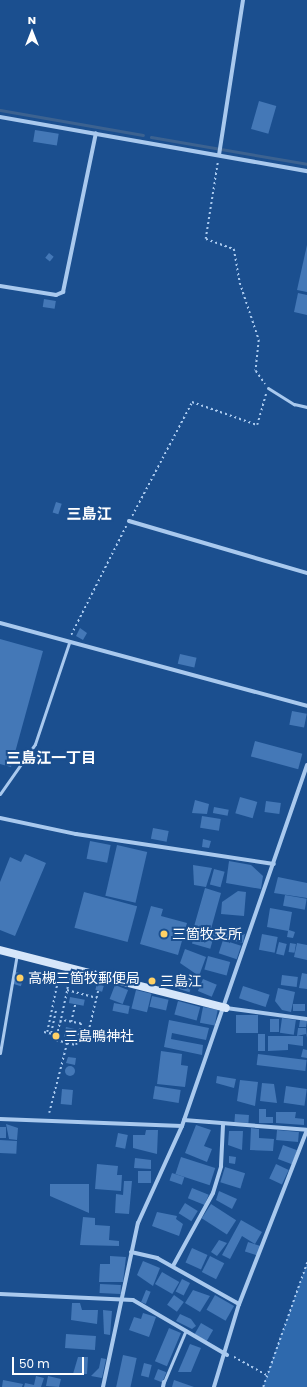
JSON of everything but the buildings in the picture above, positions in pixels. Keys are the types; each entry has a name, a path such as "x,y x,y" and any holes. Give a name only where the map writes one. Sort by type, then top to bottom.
{"main road":[{"path":"0,950 226,1008"}],"street":[{"path":"219,155 243,0"},
{"path":"0,117 307,171"},
{"path":"0,286 56,295 63,292 96,133"},
{"path":"129,520 307,573"},
{"path":"0,623 69,643 307,706"},
{"path":"103,1387 138,1223 182,1126 206,1053 226,1008 307,765"},
{"path":"0,818 76,834 274,864"},
{"path":"226,1008 307,1020"},
{"path":"0,1119 182,1126"},
{"path":"184,1120 223,1125 307,1130 239,1304 227,1355 214,1387"},
{"path":"172,1266 213,1193 221,1166 223,1125"},
{"path":"131,1252 172,1266 239,1304"},
{"path":"0,1294 133,1300 227,1355"}],"lane":[{"path":"268,388 294,404 307,407"},
{"path":"0,794 35,744 69,643"},
{"path":"0,1053 17,954"},
{"path":"164,1385 186,1330"}],"path":[{"path":"69,643 86,600 192,402 257,424 268,388 256,371 259,340 240,283 234,249 206,239 219,155"},
{"path":"47,1032 59,978 58,965"},
{"path":"60,1023 61,1020 81,1024 76,1045 56,1040 69,983"},
{"path":"67,990 97,998"},
{"path":"79,1035 87,1037 98,991"},
{"path":"71,1022 76,1004"},
{"path":"50,1033 56,1010"},
{"path":"44,1032 57,1035"},
{"path":"45,1120 67,1043"},
{"path":"262,1387 307,1263"},
{"path":"227,1355 267,1375"}],"shaded area":[{"path":"307,1263 307,1387 263,1387 271,1363"}],"waterway":[{"path":"0,110 143,135"},
{"path":"151,137 307,164"}],"place":[{"name":"三箇牧支所","path":"164,934"},
{"name":"高槻三箇牧郵便局","path":"20,978"},
{"name":"三島江","path":"152,981"},
{"name":"三島鴨神社","path":"56,1036"}],"district":[{"name":"三島江","path":"89,514"},
{"name":"三島江一丁目","path":"51,758"}]}
